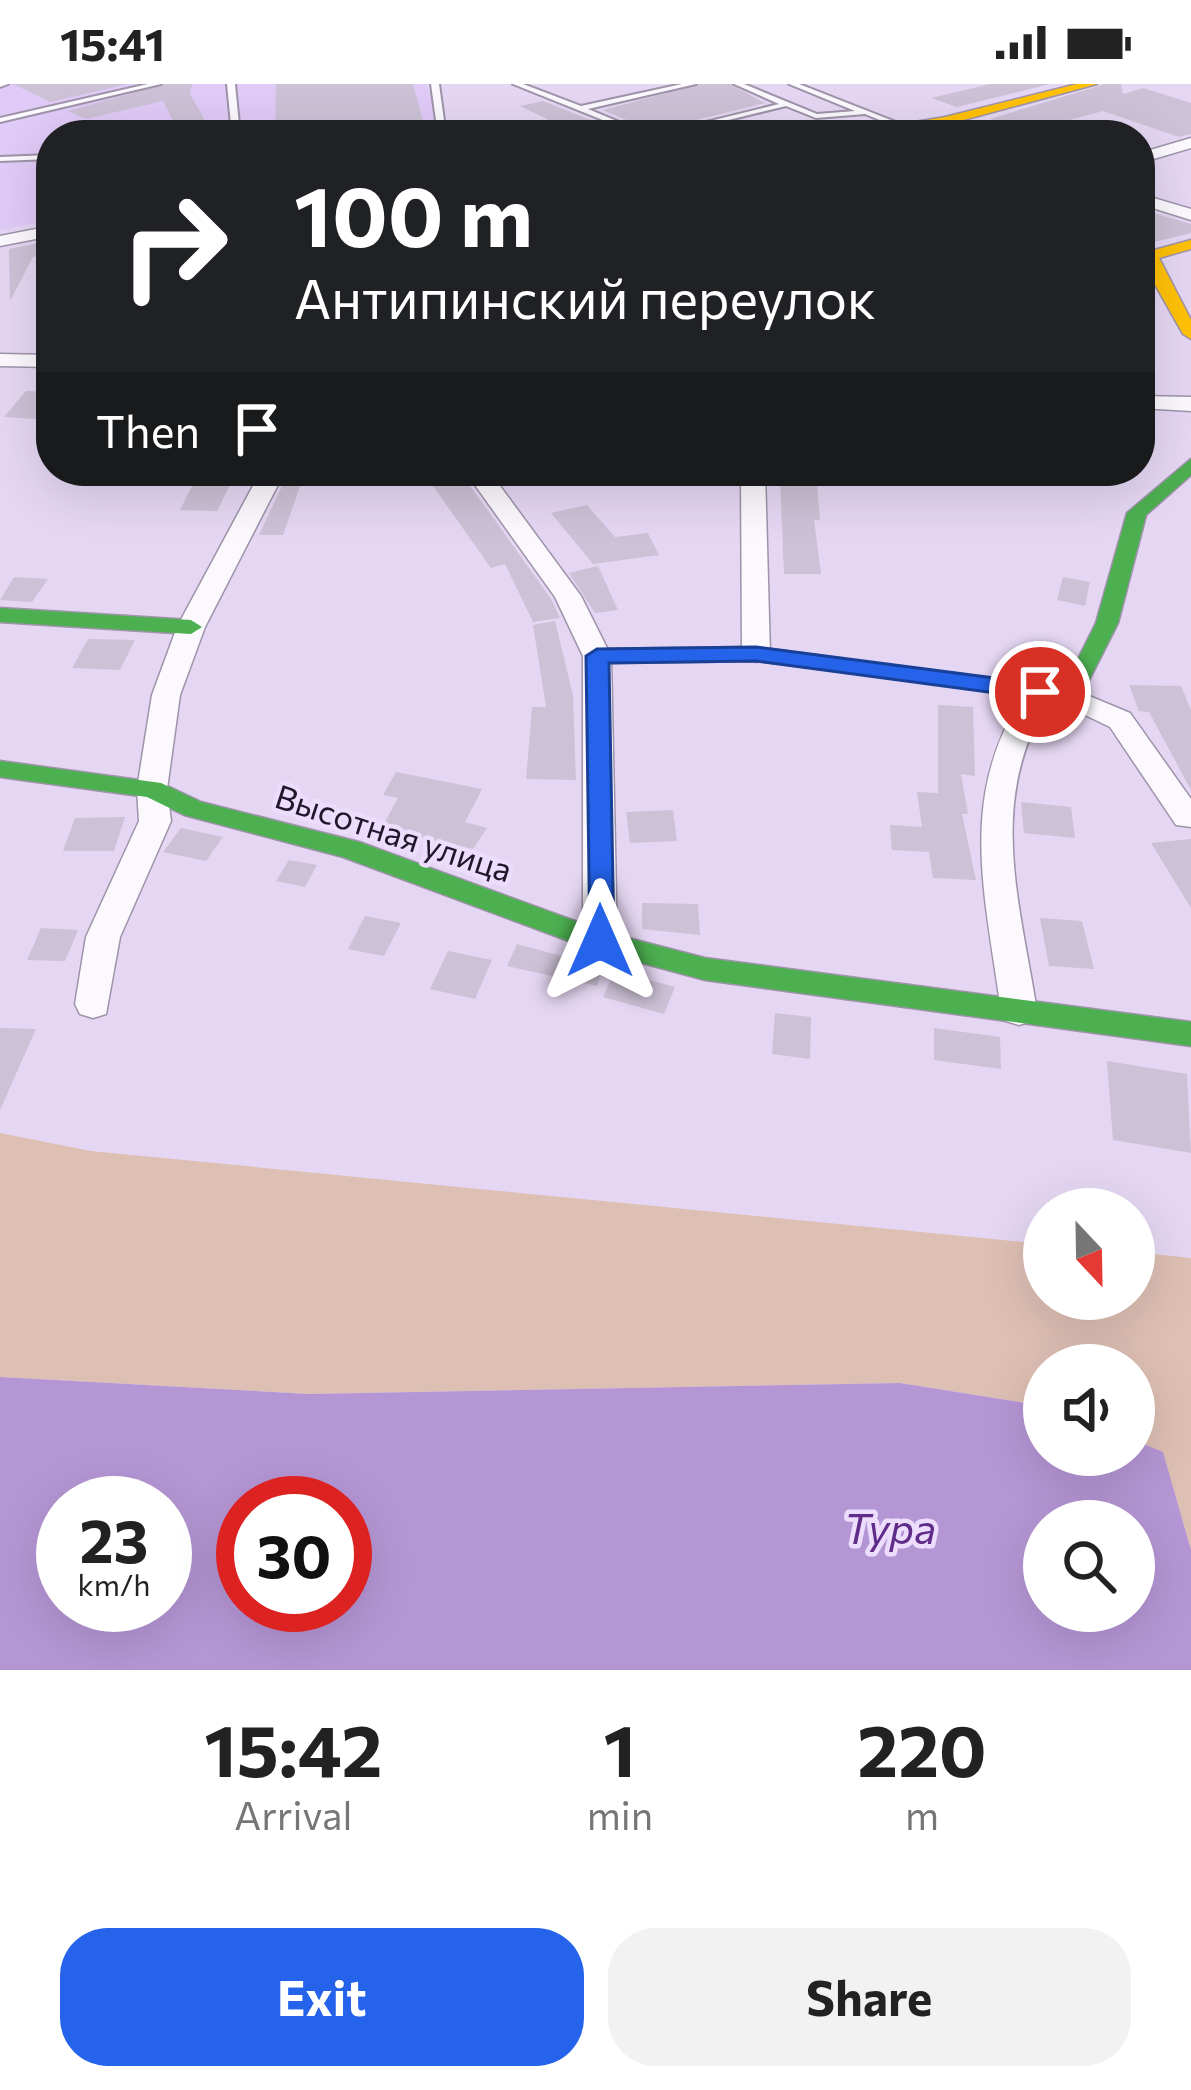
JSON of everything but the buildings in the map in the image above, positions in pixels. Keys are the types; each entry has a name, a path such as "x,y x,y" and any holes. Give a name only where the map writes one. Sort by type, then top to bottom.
{"street":[{"path":"976,120 1091,84"},
{"path":"1155,154 1191,143"},
{"path":"1155,204 1191,215"},
{"path":"0,241 36,234"},
{"path":"1155,254 1191,244"},
{"path":"1155,270 1191,334"},
{"path":"0,360 36,361"},
{"path":"1155,403 1191,404"},
{"path":"1019,1010 996,833 998,785 1013,731 1055,694 1111,613 1126,534 1141,501 1191,465"},
{"path":"93,1004 104,937 155,820 152,789 166,695 191,627 265,486"},
{"path":"488,486 568,596 597,656 600,941"},
{"path":"753,486 756,654"},
{"path":"0,615 191,627"},
{"path":"597,656 756,654 1055,694 1120,720 1187,817"},
{"name":"Высотная улица","path":"0,769 152,789 194,809 350,849 600,941 705,969 1191,1034"}],"lane":[{"path":"0,120 157,84"},
{"path":"231,84 235,120"},
{"path":"435,84 440,120"},
{"path":"517,84 611,120"},
{"path":"583,108 692,84"},
{"path":"738,84 816,116 864,112"},
{"path":"793,84 886,120"},
{"path":"719,120 787,104"},
{"path":"0,159 36,158"}],"shaded area":[{"path":"427,84 438,120 36,120 36,223 0,230 0,87"},
{"path":"0,1133 91,1151 1023,1242 1023,1320 1155,1320 1155,1254 1191,1258 1191,1550 1163,1453 1155,1449 1155,1344 1023,1344 1023,1403 900,1383 309,1394 0,1377"}],"water":[{"name":"Тура","path":"0,1377 309,1394 900,1383 1023,1403 1023,1476 1155,1476 1155,1449 1163,1452 1191,1550 1191,1670 0,1670"}],"traffic: fast":[{"path":"597,656 756,654 1070,697 1107,623 1137,513 1191,465"},
{"path":"0,615 191,627"},
{"path":"0,769 152,789 193,809 350,849 600,941 705,969 1191,1034"}],"traffic: slow":[{"path":"949,120 1091,84"},
{"path":"1155,254 1191,244"},
{"path":"1155,270 1191,334"}],"route":[{"path":"600,941 597,656 756,654 1040,692"}]}
